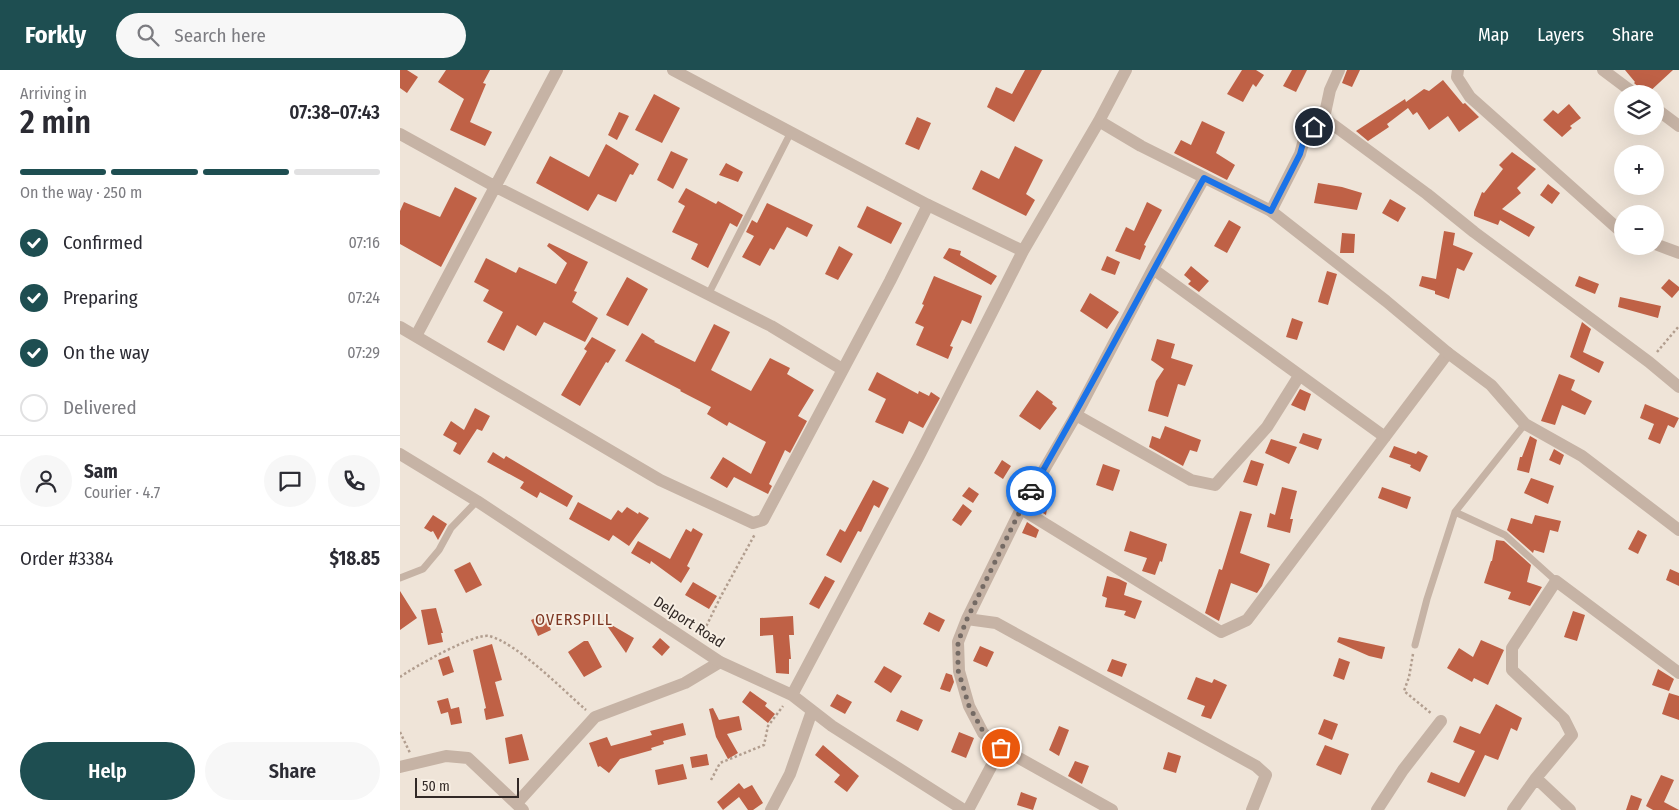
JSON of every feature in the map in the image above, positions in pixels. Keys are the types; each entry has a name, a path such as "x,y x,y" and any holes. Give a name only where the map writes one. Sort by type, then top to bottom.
{"street":[{"path":"416,336 557,70"},
{"path":"673,70 928,205 1023,251"},
{"path":"792,695 919,456 1023,251 1099,121 1126,70"},
{"path":"1271,211 1300,154 1305,136 1324,118 1330,90 1339,70"},
{"path":"1458,70 1457,77 1470,96 1614,225"},
{"path":"1603,70 1623,85"},
{"path":"1664,115 1679,126"},
{"path":"1324,118 1649,362 1679,387"},
{"path":"1099,121 1141,146 1271,211 1490,385 1525,424 1582,456 1679,530"},
{"path":"400,134 708,296 771,326 842,369"},
{"path":"1112,810 1001,748 984,733 969,706 958,670 958,642 967,619 1021,509 1076,415 1153,269 1204,178"},
{"path":"400,327 660,480 752,523 763,520 890,281 928,205"},
{"path":"1664,248 1679,254"},
{"path":"1153,269 1385,437"},
{"path":"1021,509 1221,632 1247,620 1448,353"},
{"path":"1076,415 1191,480 1215,485 1267,427 1299,376"},
{"name":"Delport Road","path":"400,454 477,501 720,662 792,695 832,726 964,810"},
{"path":"1513,810 1536,778 1572,735 1564,718 1512,670 1512,648 1556,581 1679,673"},
{"path":"967,619 996,623 1256,766 1266,775 1252,810"},
{"path":"400,767 446,756 468,758 520,807 595,718 685,683 720,662"},
{"path":"771,810 790,774 812,711"},
{"path":"1376,810 1403,770 1441,721"},
{"path":"968,810 1001,748"},
{"path":"1536,778 1570,810"}],"lane":[{"path":"708,296 791,132"},
{"path":"1415,645 1427,599 1455,512 1525,424"},
{"path":"400,578 423,569 440,550 450,528 477,501"},
{"path":"1455,512 1506,535 1556,581"}],"path":[{"path":"1649,362 1679,326"},
{"path":"696,647 721,596 763,520"},
{"path":"400,677 469,639 488,636 506,643 526,658 595,718"},
{"path":"1415,645 1409,677 1404,691 1441,721"},
{"path":"711,780 720,763 764,745 768,726 792,695"},
{"path":"400,732 415,763"}],"building":[{"path":"400,70 407,70 418,77 407,93 400,88"},
{"path":"446,70 490,70 483,83 486,84 470,122 492,132 485,146 450,130 464,99 438,82"},
{"path":"1025,70 1042,70 1014,122 987,107 996,87 1012,94"},
{"path":"1242,70 1256,70 1264,75 1256,87 1253,84 1243,102 1227,94"},
{"path":"1292,70 1307,70 1296,92 1283,86"},
{"path":"1347,70 1360,70 1352,87 1342,83"},
{"path":"1625,70 1673,70 1657,85 1636,85"},
{"path":"1443,80 1463,104 1465,103 1479,117 1459,132 1448,116 1429,130 1417,112 1413,115 1408,108 1387,124 1389,127 1368,141 1356,131 1405,99 1406,102 1424,89 1429,91"},
{"path":"654,94 680,108 662,143 635,130"},
{"path":"1569,104 1581,118 1570,126 1572,128 1562,137 1543,120 1553,110 1558,114"},
{"path":"619,112 629,116 617,140 608,135"},
{"path":"917,117 931,123 919,150 905,144"},
{"path":"1202,121 1225,132 1216,153 1235,165 1227,180 1174,153 1181,140 1191,145"},
{"path":"606,144 639,164 633,175 630,174 616,202 598,194 588,211 536,183 550,156 589,177"},
{"path":"1015,146 1043,160 1026,194 1035,200 1026,216 972,189 981,170 999,179"},
{"path":"671,151 688,159 673,189 657,180"},
{"path":"1512,152 1536,169 1517,188 1521,193 1502,209 1535,227 1529,237 1500,220 1498,225 1474,216 1482,192 1484,193 1503,169 1499,165"},
{"path":"726,163 743,172 738,182 719,175"},
{"path":"1318,183 1362,193 1357,210 1314,203"},
{"path":"1548,184 1560,193 1552,204 1540,195"},
{"path":"455,187 477,198 441,267 400,244 400,211 404,202 440,217"},
{"path":"686,188 716,204 718,201 743,215 737,227 730,223 708,268 691,259 698,244 672,232 685,206 678,202"},
{"path":"1390,199 1406,208 1398,222 1382,213"},
{"path":"1147,202 1162,210 1144,245 1146,246 1140,260 1115,251 1126,227 1134,231"},
{"path":"767,203 813,225 807,237 787,227 774,250 770,248 760,266 742,257 754,236 746,232 752,220 757,223"},
{"path":"867,206 902,223 891,244 857,227"},
{"path":"1229,220 1241,227 1227,253 1214,246"},
{"path":"1444,231 1455,233 1453,245 1473,253 1464,271 1457,268 1449,299 1435,294 1435,291 1419,286 1422,276 1436,279"},
{"path":"1342,233 1355,234 1354,253 1340,253"},
{"path":"549,243 588,262 574,291 577,292 572,302 598,318 585,342 544,322 536,336 517,325 504,351 487,342 503,312 483,301 489,290 474,282 486,258 516,273 519,267 556,284 567,263 547,246"},
{"path":"839,246 853,254 838,280 825,274"},
{"path":"949,248 961,251 960,255 997,276 991,285 943,258"},
{"path":"1107,256 1120,262 1115,275 1101,270"},
{"path":"1191,266 1209,281 1199,292 1188,284 1191,281 1184,275"},
{"path":"1327,271 1337,274 1328,305 1318,302"},
{"path":"934,276 982,296 971,324 962,320 950,346 953,347 948,359 916,345 924,327 915,323 924,305 922,304"},
{"path":"1579,276 1599,284 1595,294 1575,286"},
{"path":"627,277 648,289 628,326 606,315"},
{"path":"1669,279 1679,287 1679,290 1672,298 1661,288"},
{"path":"1090,293 1119,312 1107,329 1080,311"},
{"path":"1620,297 1661,306 1658,318 1618,307"},
{"path":"1292,318 1303,322 1297,340 1286,337"},
{"path":"1582,322 1591,329 1583,352 1604,362 1599,373 1570,357"},
{"path":"714,324 730,332 711,370 751,391 770,358 790,368 787,374 814,390 798,416 807,421 790,453 785,450 769,484 772,486 768,494 734,477 727,488 710,478 723,457 751,474 766,442 729,422 727,426 707,414 711,407 625,361 642,333 654,342 695,362"},
{"path":"592,337 616,350 608,363 606,362 580,406 561,395 587,351 584,349"},
{"path":"1157,339 1175,344 1171,358 1193,365 1185,386 1178,384 1168,417 1148,411 1156,381 1164,369 1151,360"},
{"path":"877,372 918,394 919,391 929,396 931,392 940,398 923,428 909,421 903,434 875,422 886,399 868,390"},
{"path":"1559,374 1575,380 1571,390 1592,401 1585,415 1562,405 1555,425 1541,421"},
{"path":"1300,389 1311,394 1305,411 1291,405"},
{"path":"1037,390 1053,402 1052,404 1057,408 1040,430 1019,416"},
{"path":"1645,404 1679,418 1674,428 1668,425 1660,444 1648,439 1654,424 1640,418"},
{"path":"475,408 490,416 482,431 477,429 460,455 453,451 457,443 443,435 451,421 464,430"},
{"path":"1165,426 1201,440 1197,452 1190,450 1183,466 1149,447 1152,436 1160,439"},
{"path":"1303,433 1322,439 1318,450 1299,443"},
{"path":"1530,436 1537,440 1529,473 1517,470 1520,457 1522,457"},
{"path":"1271,439 1297,447 1289,464 1265,453"},
{"path":"1394,446 1416,454 1418,451 1428,456 1420,472 1410,467 1411,465 1389,457"},
{"path":"1554,449 1564,455 1560,465 1549,460"},
{"path":"493,452 504,459 506,456 573,496 567,507 540,492 537,498 520,488 524,482 487,462"},
{"path":"1002,460 1011,466 1003,479 994,473"},
{"path":"1251,460 1264,464 1257,486 1243,482"},
{"path":"1103,464 1120,470 1113,491 1096,485"},
{"path":"1531,478 1554,486 1548,504 1524,493"},
{"path":"873,480 889,488 879,508 874,505 861,532 858,531 841,563 826,555 840,529 845,532"},
{"path":"969,487 979,494 973,503 962,496"},
{"path":"1282,487 1297,491 1290,519 1293,519 1290,533 1267,527 1270,513 1275,515"},
{"path":"1382,487 1411,497 1407,509 1378,498"},
{"path":"1041,491 1050,492 1046,515 1032,506"},
{"path":"578,502 611,520 618,510 622,513 627,507 649,518 629,546 613,535 609,541 569,519"},
{"path":"963,504 972,511 961,526 952,520"},
{"path":"1240,511 1252,514 1240,553 1270,564 1262,586 1257,593 1231,583 1219,621 1205,613 1219,569 1222,570"},
{"path":"433,515 447,524 438,540 433,531 431,532 424,528"},
{"path":"1535,515 1561,521 1558,532 1550,530 1544,553 1534,550 1533,553 1507,530 1511,518 1532,524"},
{"path":"1027,522 1039,530 1036,538 1022,533"},
{"path":"693,528 703,534 687,566 690,568 681,583 651,561 650,564 631,553 638,541 670,559 686,529 691,532"},
{"path":"1638,530 1647,535 1638,554 1628,549"},
{"path":"1130,531 1167,544 1162,562 1160,561 1155,575 1142,571 1147,558 1124,551"},
{"path":"1496,540 1504,541 1531,565 1527,582 1542,587 1530,606 1508,599 1511,592 1484,583 1492,561"},
{"path":"470,562 482,585 466,593 454,570"},
{"path":"1670,569 1679,573 1679,586 1666,580"},
{"path":"825,576 835,581 819,609 809,604"},
{"path":"1107,576 1127,583 1124,595 1142,601 1135,619 1124,615 1126,611 1105,607 1107,598 1102,596"},
{"path":"693,582 717,596 709,609 685,595"},
{"path":"400,591 417,618 400,630"},
{"path":"436,608 443,633 441,633 443,642 428,645 421,610"},
{"path":"1573,611 1585,615 1577,641 1564,637"},
{"path":"929,612 945,620 939,632 923,624"},
{"path":"544,614 551,630 538,636 531,620"},
{"path":"793,616 794,635 789,635 791,659 789,659 789,674 776,673 773,635 760,636 760,618"},
{"path":"603,620 634,638 626,653"},
{"path":"1339,637 1385,647 1382,659 1369,656 1337,642"},
{"path":"660,638 670,647 662,656 652,647"},
{"path":"1481,640 1504,650 1488,685 1474,678 1472,682 1447,668 1459,648 1473,657"},
{"path":"584,641 588,641 602,667 584,677 568,652"},
{"path":"492,644 502,680 495,682 504,716 486,720 484,709 486,708 473,650"},
{"path":"980,646 994,652 987,667 973,661"},
{"path":"449,656 454,672 443,676 438,660"},
{"path":"1339,658 1350,662 1344,680 1333,676"},
{"path":"1112,659 1127,664 1122,677 1107,671"},
{"path":"884,666 902,676 891,693 874,682"},
{"path":"1658,669 1674,679 1669,691 1652,685"},
{"path":"946,673 952,675 954,682 950,692 940,689"},
{"path":"1196,677 1212,683 1214,679 1227,685 1211,719 1201,716 1205,706 1187,699"},
{"path":"750,691 767,703 765,706 775,714 768,723 742,702"},
{"path":"1669,693 1679,696 1679,720 1662,714"},
{"path":"837,694 852,702 845,714 830,706"},
{"path":"448,698 451,709 459,707 462,723 451,725 448,712 441,714 437,701"},
{"path":"1496,704 1522,718 1517,731 1511,728 1498,760 1485,755 1465,797 1427,782 1431,772 1459,783 1475,751 1453,742 1460,726 1480,734"},
{"path":"713,708 719,720 739,716 742,730 727,734 738,753 728,759 716,737 709,709"},
{"path":"901,710 923,720 918,731 896,721"},
{"path":"1324,719 1338,724 1332,740 1318,734"},
{"path":"683,723 686,735 663,741 664,744 651,748 652,750 620,759 609,773 600,766 598,767 589,743 607,737 611,746 652,735 650,731"},
{"path":"1059,726 1069,730 1059,756 1049,750"},
{"path":"959,732 974,738 966,758 951,752"},
{"path":"522,734 529,760 509,764 505,738"},
{"path":"823,745 859,776 847,792 834,782 840,775 815,755"},
{"path":"1325,745 1349,754 1341,775 1316,765"},
{"path":"1168,752 1181,756 1176,773 1163,769"},
{"path":"707,754 709,765 692,768 690,757"},
{"path":"1075,761 1089,766 1082,784 1068,776"},
{"path":"683,764 687,779 658,785 655,770"},
{"path":"1661,775 1674,780 1664,802 1679,810 1653,810 1646,806"},
{"path":"739,783 744,789 752,785 763,803 753,810 748,810 739,797 723,810 717,802"},
{"path":"1021,792 1037,798 1033,810 1017,805"},
{"path":"1631,795 1642,799 1638,810 1626,810"}],"way so far":[{"path":"1001,748 984,733 969,706 958,670 958,642 967,619 1031,491"}],"district":[{"name":"OVERSPILL","path":"574,619"}],"route":[{"path":"1031,491 1076,415 1153,269 1204,178 1271,211 1300,154 1305,136 1314,127"}]}
